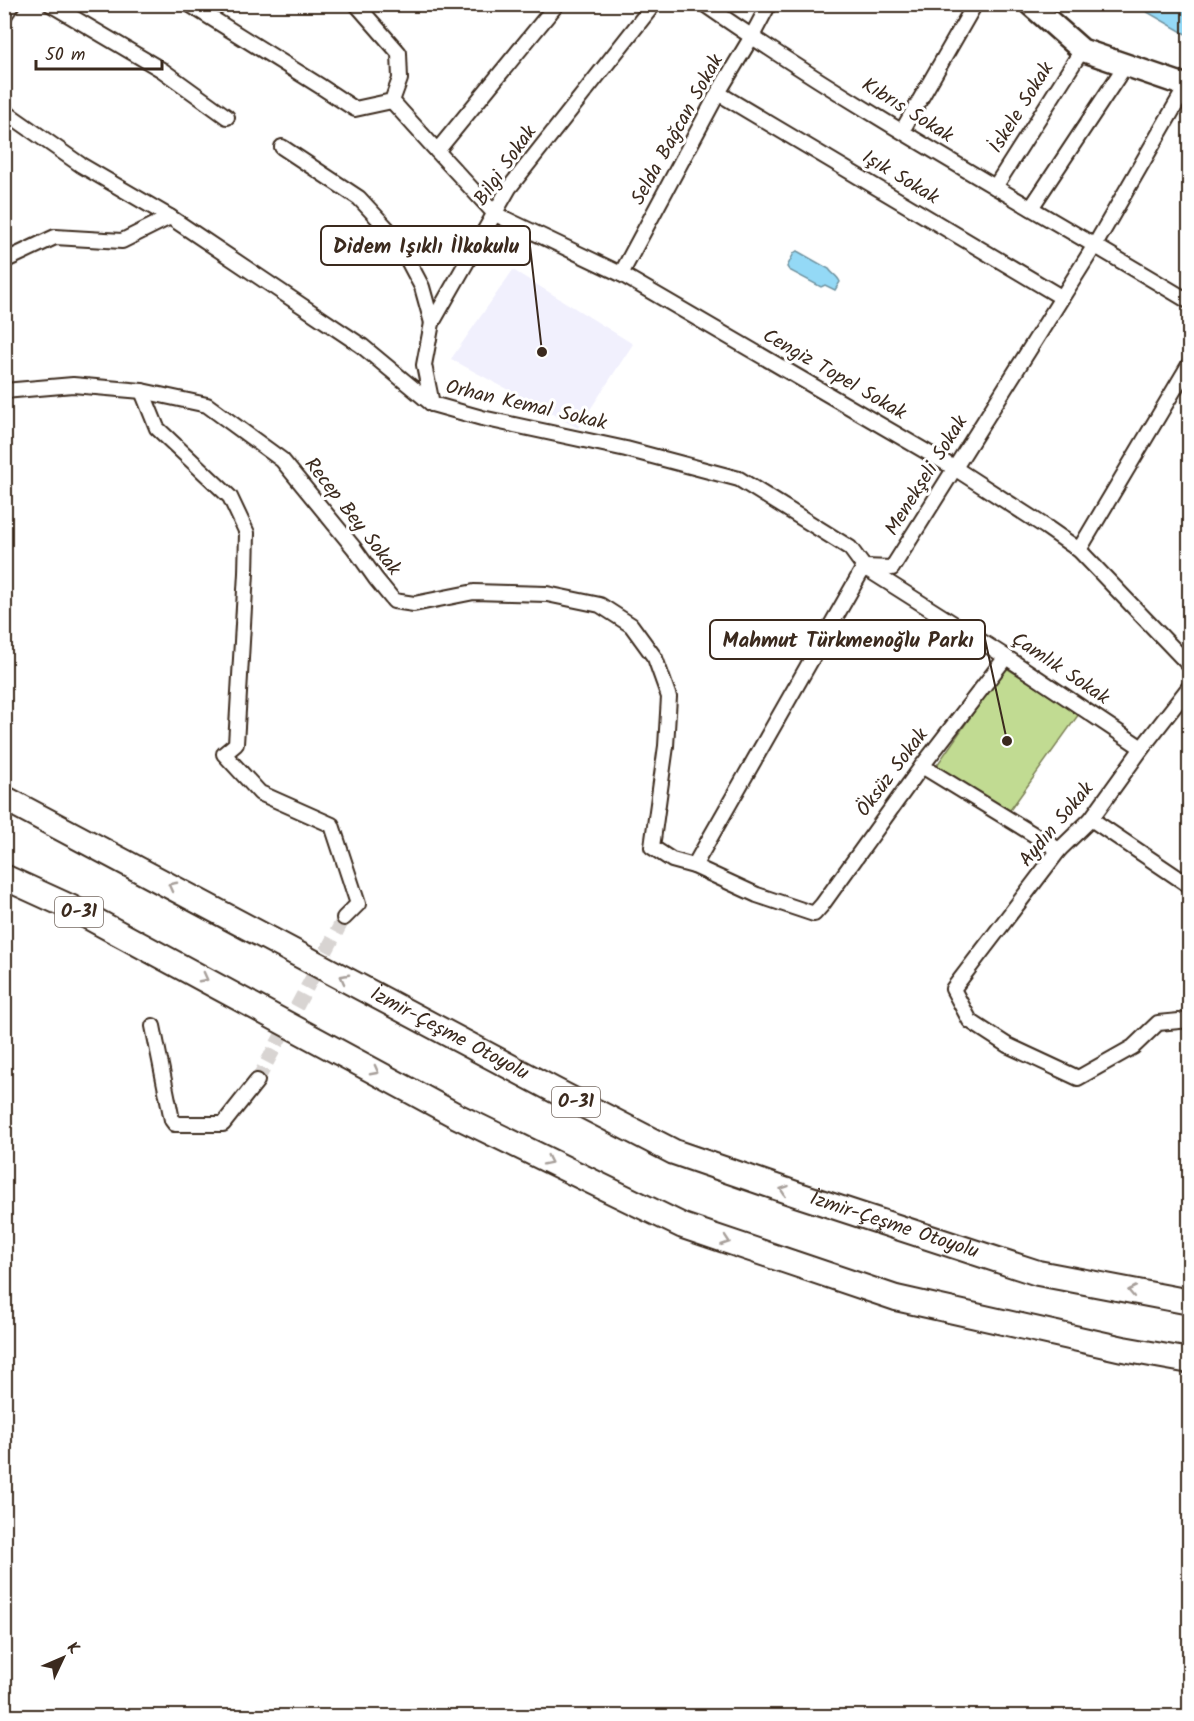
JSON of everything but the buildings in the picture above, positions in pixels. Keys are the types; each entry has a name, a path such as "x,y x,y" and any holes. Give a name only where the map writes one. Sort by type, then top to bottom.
{"highway":[{"name":"İzmir-Çeşme Otoyolu","path":"4,798 541,1084 674,1152 1038,1273 1190,1302"},
{"name":"O-31","path":"4,877 72,908 458,1116 682,1226 896,1298 1123,1349 1190,1361"}],"main road":[{"path":"1030,4 1082,50 1188,86"}],"street":[{"path":"4,16 12,4"},
{"path":"50,4 162,70 227,117"},
{"path":"189,4 355,109 392,101 400,79 399,53 356,4"},
{"path":"437,151 557,4"},
{"name":"Bilgi Sokak","path":"432,404 424,365 432,323 509,188 654,4"},
{"name":"Kıbrıs Sokak","path":"704,4 752,38 902,131 1190,302"},
{"name":"Selda Bağcan Sokak","path":"621,274 718,93 752,38 769,4"},
{"path":"902,131 975,4"},
{"name":"İskele Sokak","path":"995,188 1082,50"},
{"path":"1030,208 1125,66"},
{"name":"Menekşeli Sokak","path":"864,567 892,568 1095,245 1188,86"},
{"name":"Işık Sokak","path":"718,93 1061,297"},
{"name":"Cengiz Topel Sokak","path":"392,101 495,213 621,274 956,469 1046,527 1078,550 1190,666"},
{"name":"Orhan Kemal Sokak","path":"4,111 81,165 170,217 362,346 432,404 483,418 626,449 739,479 850,548 864,567"},
{"path":"282,147 359,198 396,238 422,287 432,323"},
{"path":"4,261 55,237 122,241 170,217"},
{"path":"1078,550 1190,363"},
{"name":"Recep Bey Sokak","path":"4,391 73,385 142,391 207,405 282,460 394,601 414,604 474,592 547,594 600,605 631,626 655,658 669,697 666,746 652,847 672,860 694,866 757,895 814,914"},
{"path":"142,391 157,428 230,497 247,532 236,744 224,754 261,793 332,825 358,904 344,918"},
{"path":"694,866 864,567"},
{"name":"Çamlık Sokak","path":"864,567 1006,657 1142,748"},
{"name":"Öksüz Sokak","path":"814,914 921,766 1006,657"},
{"name":"Aydın Sokak","path":"1190,686 1090,819 1059,850 953,989 970,1021 1006,1045 1078,1078 1133,1047 1158,1023 1190,1020"},
{"path":"921,766 1059,850"},
{"path":"1090,819 1190,886"},
{"path":"153,1026 172,1120 175,1124 223,1124 257,1082"}],"shaded area":[{"path":"513,270 633,344 578,428 451,359"}],"green space":[{"path":"1005,667 1079,714 1008,813 935,768"}],"water":[{"path":"1135,5 1189,5 1189,36"},
{"path":"797,251 829,269 840,282 835,290 825,285 821,287 789,270 787,267"}],"tunnel":[{"path":"257,1081 344,918"}],"place":[{"name":"Didem Işıklı İlkokulu","path":"542,352"},
{"name":"Mahmut Türkmenoğlu Parkı","path":"1007,741"}]}
